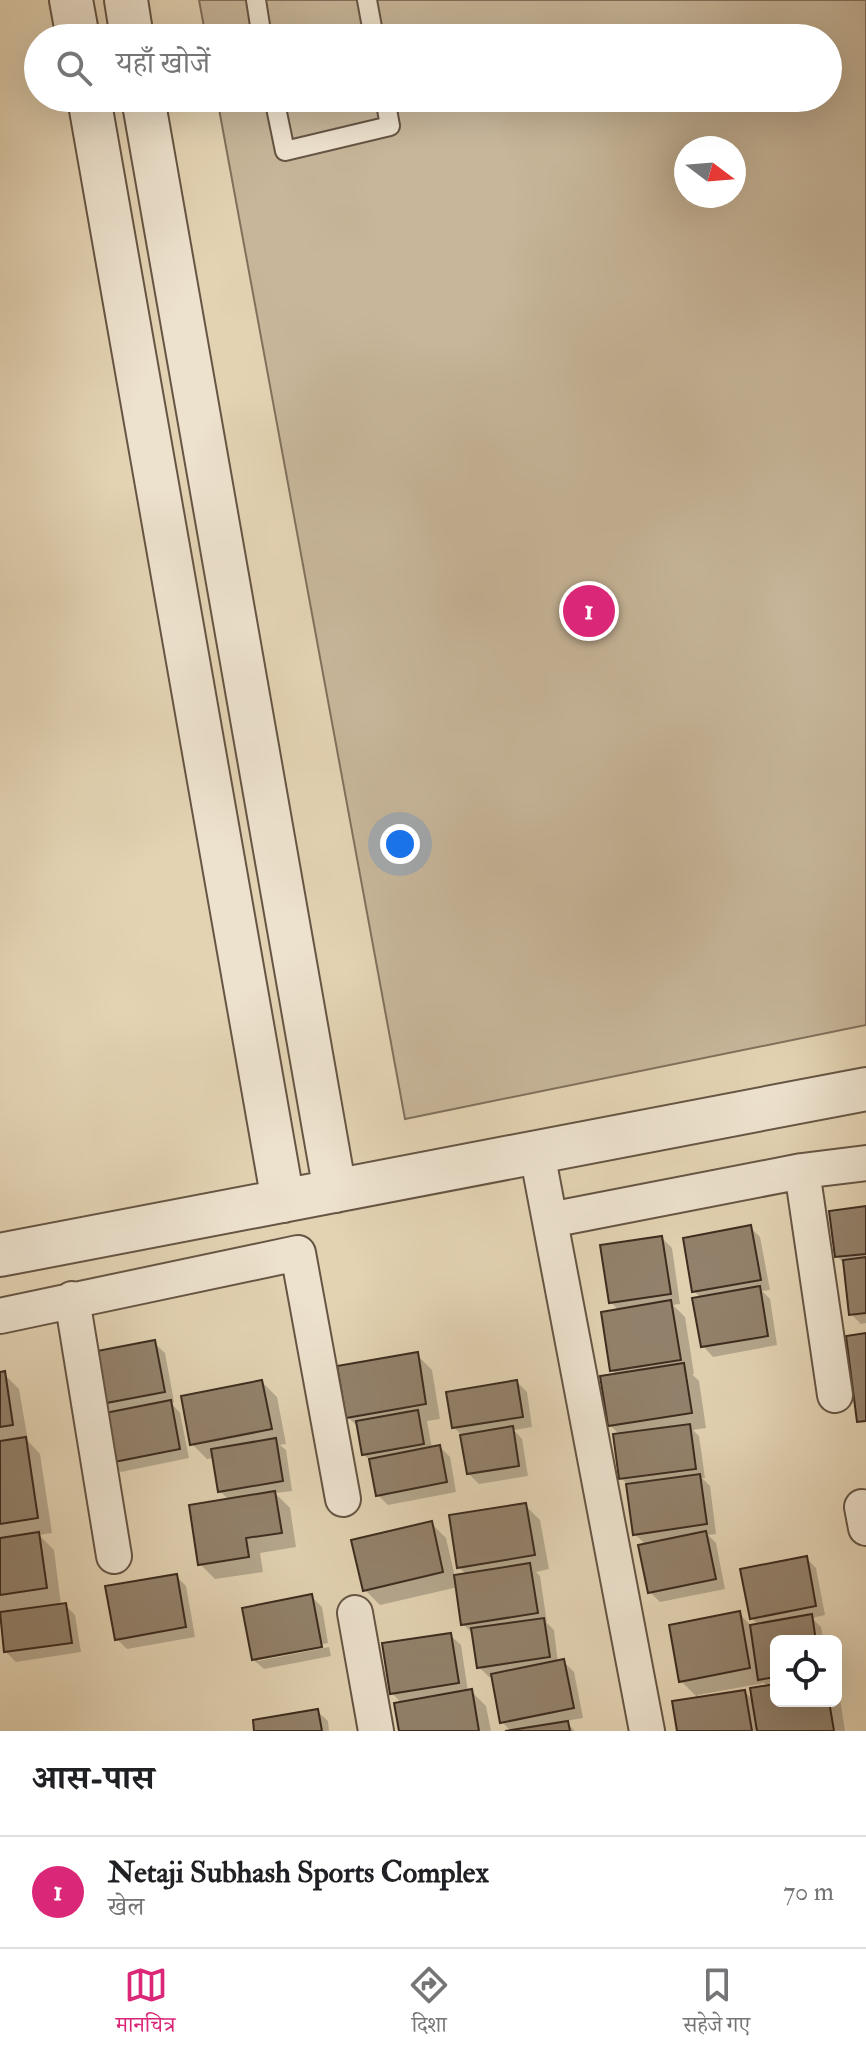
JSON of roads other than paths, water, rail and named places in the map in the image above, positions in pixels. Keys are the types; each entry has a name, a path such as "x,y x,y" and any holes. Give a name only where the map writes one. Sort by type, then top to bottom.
{"street":[{"path":"71,0 75,24"},
{"path":"126,0 130,24"},
{"path":"91,112 283,1201"},
{"path":"145,112 335,1191"},
{"path":"0,1255 866,1089"},
{"path":"537,1153 647,1731"},
{"path":"550,1220 802,1171 866,1163"},
{"path":"802,1171 835,1395"},
{"path":"0,1316 298,1253 343,1499"},
{"path":"72,1299 114,1556"},
{"path":"355,1613 376,1731"}],"lane":[{"path":"256,0 260,24"},
{"path":"367,0 371,24"},
{"path":"277,112 285,151 390,126 388,112"}],"place":[{"name":"Netaji Subhash Sports Complex","path":"589,611"}]}
